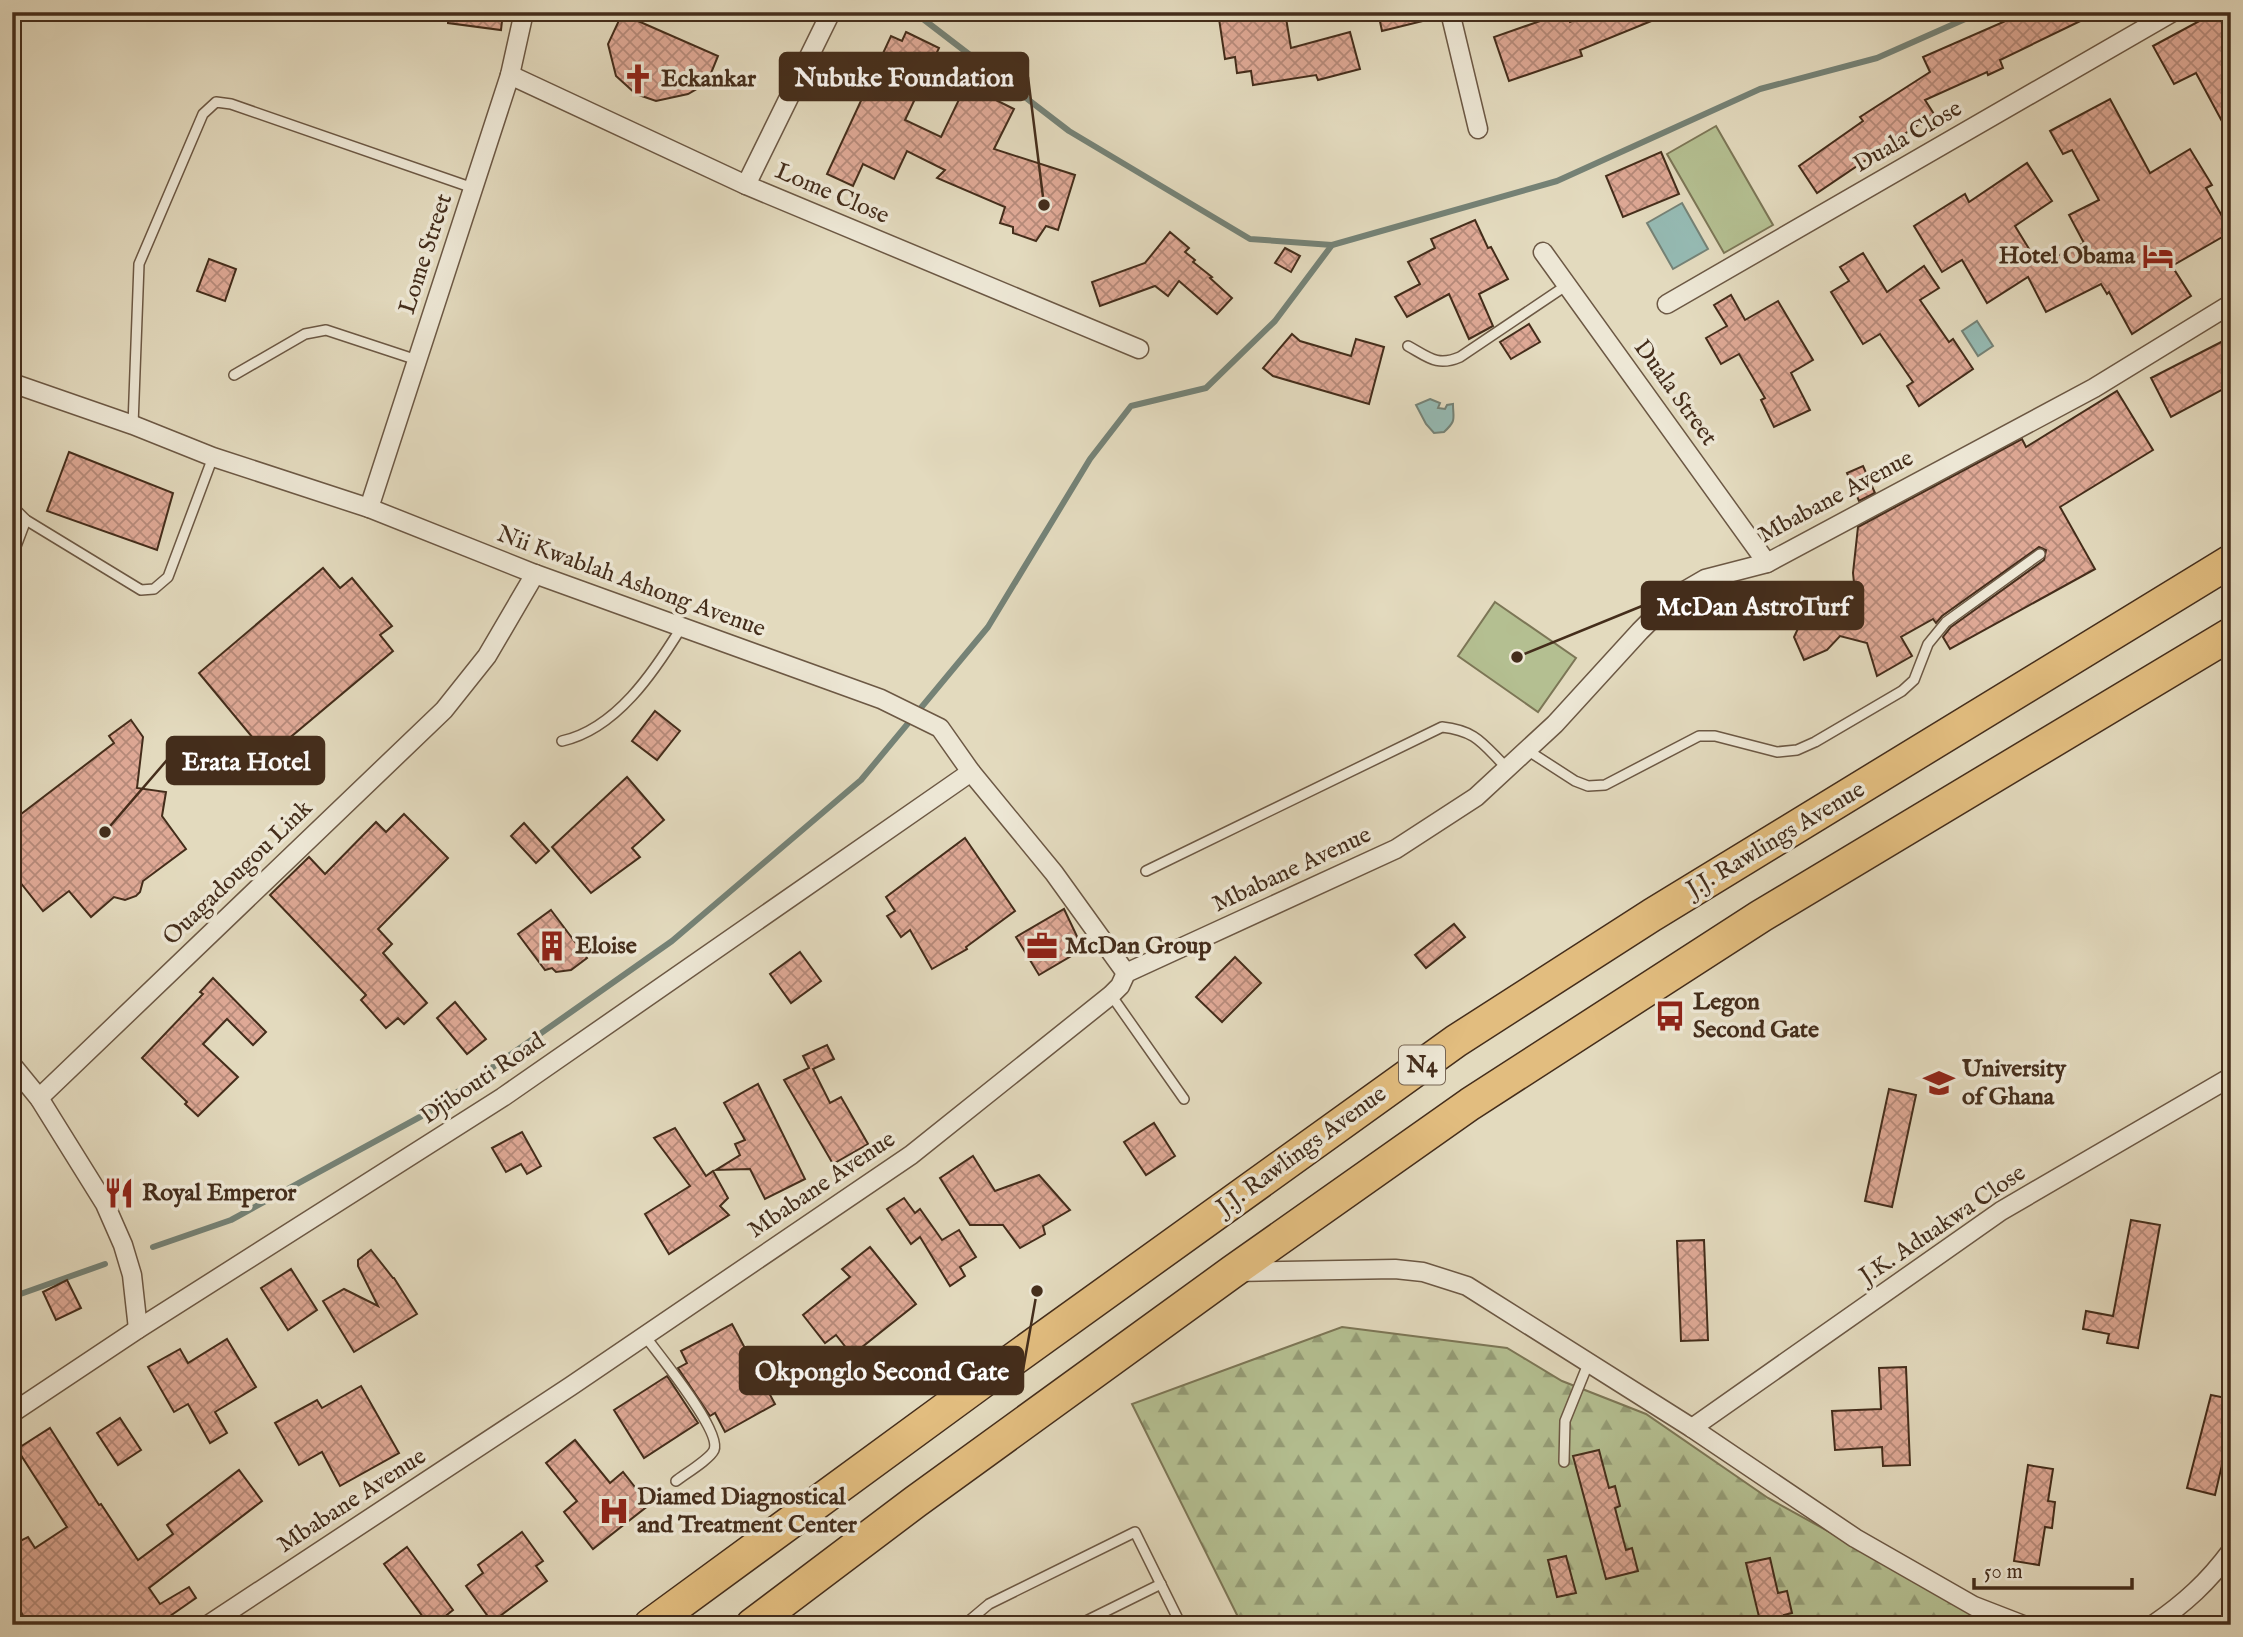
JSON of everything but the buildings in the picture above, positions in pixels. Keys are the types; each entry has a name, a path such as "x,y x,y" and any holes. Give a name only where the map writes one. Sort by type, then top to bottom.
{"highway":[{"name":"J.J. Rawlings Avenue","path":"650,1625 1456,1041 1652,915 2231,561"},
{"name":"N4","path":"751,1625 1232,1272 1471,1104 1761,916 2231,634"}],"street":[{"name":"Lome Street","path":"369,508 510,75 524,12"},
{"path":"1450,12 1478,129"},
{"name":"Duala Close","path":"1667,304 2173,12"},
{"path":"746,185 829,16"},
{"name":"Lome Close","path":"510,75 746,185 1139,349"},
{"name":"Duala Street","path":"1543,252 1767,563"},
{"name":"Mbabane Avenue","path":"208,1625 645,1336 911,1154 1111,995 1120,986 1126,973 1396,849 1476,797 1555,724 1674,597 1705,579 1767,563 2094,387 2231,304"},
{"name":"Nii Kwablah Ashong Avenue","path":"12,383 133,425 213,457 369,508 535,574 881,699 940,728 971,772 1054,873 1126,973"},
{"name":"Ouagadougou Link","path":"39,1098 444,710 487,656 535,574"},
{"name":"Djibouti Road","path":"12,1413 138,1329 503,1097 971,772"},
{"path":"12,1065 39,1098 105,1204 124,1245 132,1275 138,1329"},
{"name":"J.K. Aduakwa Close","path":"1692,1429 2001,1211 2231,1077"},
{"path":"1232,1272 1395,1269 1423,1272 1467,1286 1692,1429 1855,1538 1974,1606 2023,1625"},
{"path":"2153,1625 2183,1604 2231,1551"}],"lane":[{"path":"133,425 139,264 203,114 216,102 231,104 473,188"},
{"path":"1408,346 1437,362 1447,363 1460,358 1567,285"},
{"path":"234,375 305,334 326,330 417,360"},
{"path":"12,506 26,520 141,590 154,589 168,576 213,457"},
{"path":"12,557 26,520"},
{"path":"1527,750 1575,781 1588,786 1605,785 1699,736 1715,736 1777,752 1797,750 1902,691 1914,680 1928,644 1946,622 2040,554"},
{"path":"562,741 579,737 612,714 653,673 681,628"},
{"path":"1146,871 1442,726 1472,734 1508,769"},
{"path":"1111,995 1184,1099"},
{"path":"645,1336 708,1423 716,1441 713,1452 676,1481"},
{"path":"1564,1462 1565,1420 1588,1364"},
{"path":"964,1625 989,1604 1135,1532 1181,1625"},
{"path":"1078,1625 1161,1584"}],"green space":[{"path":"1716,126 1773,225 1724,253 1667,154"},
{"path":"1495,602 1576,658 1538,712 1458,656"},
{"path":"1342,1327 1507,1348 1562,1381 1646,1414 1768,1498 1998,1625 1242,1625 1132,1404"}],"water":[{"path":"1682,203 1708,249 1673,269 1647,223"},
{"path":"1977,321 1993,346 1978,356 1962,331"},
{"path":"1430,399 1440,403 1438,408 1445,409 1447,405 1453,404 1453,422 1444,432 1434,433 1416,405"}],"waterway":[{"path":"914,12 1069,131 1250,239 1332,245"},
{"path":"153,1247 231,1220 429,1112 672,941 861,780 988,627 1090,459 1131,406 1206,388 1275,321 1332,245 1557,181 1760,89 1877,58 1981,12"},
{"path":"12,1297 105,1264"}],"place":[{"name":"Eckankar","path":"638,79"},
{"name":"Nubuke Foundation","path":"1044,205"},
{"name":"Hotel Obama","path":"2158,256"},
{"name":"McDan AstroTurf","path":"1517,657"},
{"name":"Erata Hotel","path":"105,832"},
{"name":"Eloise","path":"552,946"},
{"name":"McDan Group","path":"1042,946"},
{"name":"Legon Second Gate","path":"1670,1016"},
{"name":"University of Ghana","path":"1939,1083"},
{"name":"Royal Emperor","path":"119,1193"},
{"name":"Okponglo Second Gate","path":"1037,1291"},
{"name":"Diamed Diagnostical and Treatment Center","path":"614,1511"}]}
